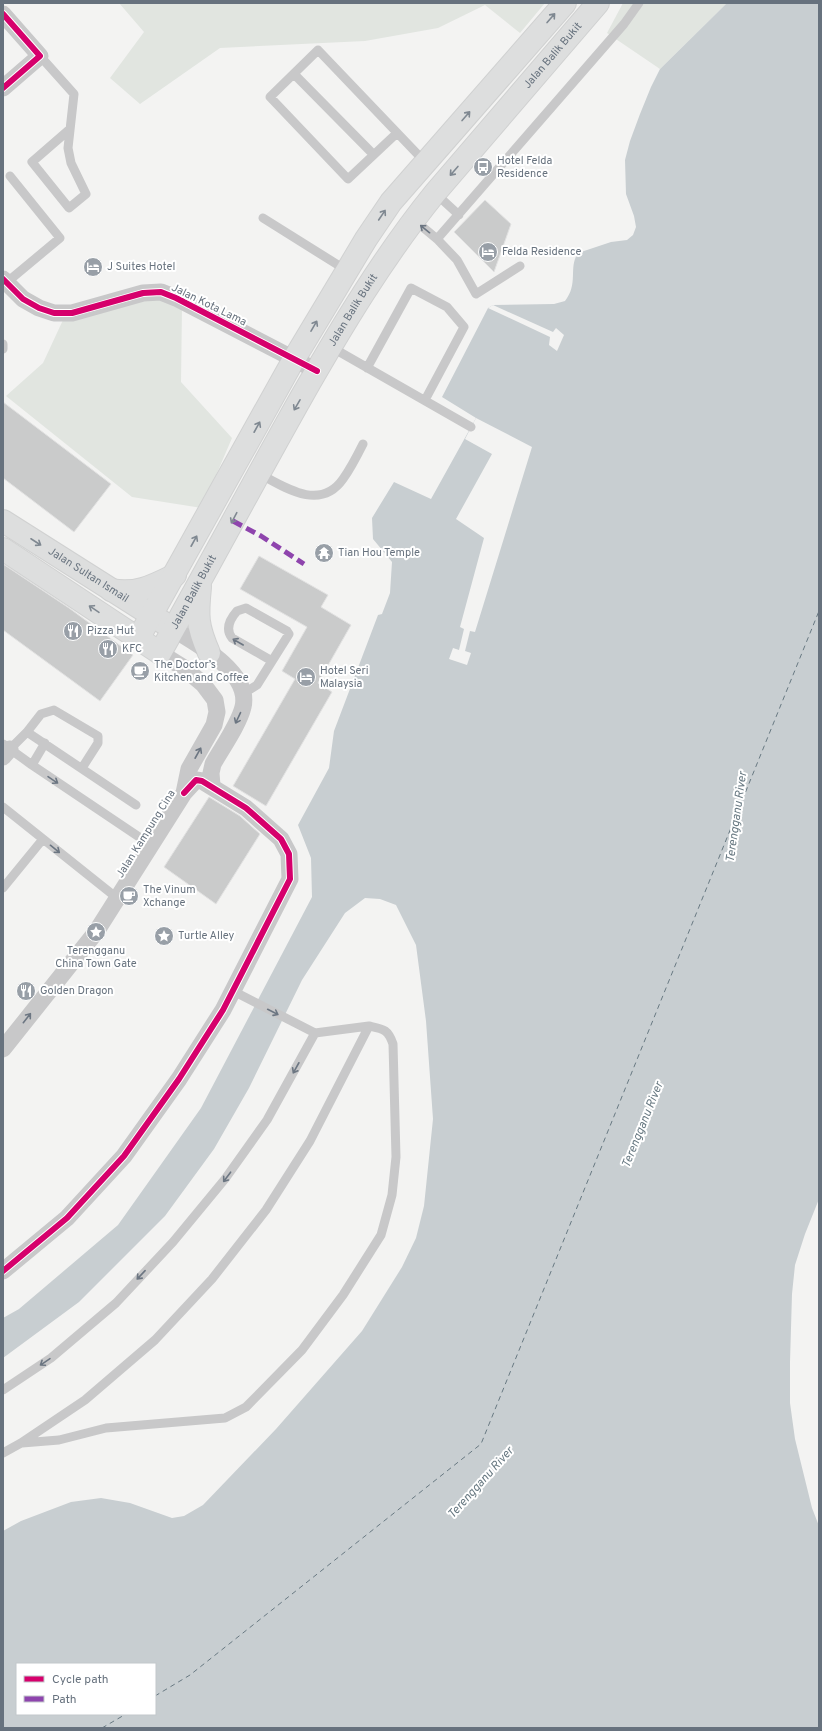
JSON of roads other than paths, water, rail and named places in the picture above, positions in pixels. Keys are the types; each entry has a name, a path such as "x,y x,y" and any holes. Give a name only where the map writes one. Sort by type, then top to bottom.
{"main road":[{"path":"138,639 294,359 346,270 391,202 565,3"},
{"name":"Jalan Balik Bukit","path":"160,653 258,473 369,284 413,220 435,193 598,3"},
{"name":"Jalan Sultan Ismail","path":"3,521 174,629"},
{"path":"3,549 160,653"},
{"path":"111,590 124,593 151,587 175,575"},
{"path":"201,580 198,620 200,633 209,653"}],"street":[{"path":"3,14 40,56 3,88"},
{"name":"Jalan Kota Lama","path":"4,281 23,299 39,308 54,313 72,313 143,293 161,292 176,298 317,371"},
{"path":"174,629 226,666 238,680 244,694 243,707 239,717 213,764 211,773 212,786"},
{"name":"Jalan Kampung Cina","path":"4,1045 96,932 184,793 189,769 214,725 217,712 215,700 203,684 184,668 160,653"},
{"path":"3,1271 67,1218 124,1156 179,1079 233,991 290,879 289,854 281,839 246,808 202,781 196,780 184,793"}],"lane":[{"path":"437,239 460,215 624,24 639,3"},
{"path":"397,133 348,179 270,97 318,50 425,162"},
{"path":"40,56 74,94 68,148 71,162 86,194 69,208 32,162 70,129"},
{"path":"294,74 373,154"},
{"path":"4,281 60,238 10,176"},
{"path":"435,193 460,215"},
{"path":"263,218 346,270"},
{"path":"413,220 437,239 457,260 476,294 520,266"},
{"path":"367,368 411,288 447,307 464,327 425,400"},
{"path":"3,344 3,349"},
{"path":"331,347 471,426"},
{"path":"258,473 295,492 308,496 323,493 334,488 342,480 363,444"},
{"path":"244,694 257,686 289,634 287,631 246,608 237,610 229,624 229,634 232,638 272,661"},
{"path":"82,768 98,743 98,736 54,710 41,714 27,732 5,750 32,765 151,845"},
{"path":"27,732 46,743 136,805"},
{"path":"32,765 46,743"},
{"path":"3,807 117,898"},
{"path":"3,888 43,839"},
{"path":"21,1443 59,1440 106,1428 225,1418 246,1407 302,1350 344,1295 381,1235 392,1195 396,1157 393,1044 391,1037 384,1029 369,1026 315,1034 233,991"},
{"path":"3,1453 21,1443 85,1400 155,1340 212,1279 266,1210 310,1141 369,1026"},
{"path":"3,1390 51,1358 116,1303 173,1242 226,1179 267,1120 315,1034"}],"water":[{"name":"Terengganu River","path":"727,3 819,3 819,1199 795,1265 792,1294 790,1403 795,1439 812,1508 819,1526 819,1728 3,1728 3,1531 21,1521 71,1502 101,1498 130,1503 172,1518 184,1516 203,1505 276,1429 362,1331 402,1267 416,1238 424,1206 433,1119 426,1021 416,945 396,905 380,899 365,898 345,913 302,980 249,1088 214,1149 165,1216 79,1302 3,1358 3,1318 19,1309 118,1225 201,1108 312,897 311,858 298,825 329,768 334,731 378,615 382,614 390,593 392,562 373,539 372,518 394,482 431,499 476,418 442,397 488,308 493,305 554,304 565,301 572,288 574,264 578,253 611,242 627,240 633,235 636,227 634,216 626,194 625,160 630,141 651,87 660,69"}],"place":[{"name":"Hotel Felda Residence","path":"483,167"},
{"name":"Felda Residence","path":"488,252"},
{"name":"J Suites Hotel","path":"93,267"},
{"name":"Tian Hou Temple","path":"324,553"},
{"name":"Pizza Hut","path":"73,631"},
{"name":"KFC","path":"108,649"},
{"name":"The Doctor’s Kitchen and Coffee","path":"140,671"},
{"name":"Hotel Seri Malaysia","path":"306,677"},
{"name":"The Vinum Xchange","path":"129,896"},
{"name":"Terengganu China Town Gate","path":"96,932"},
{"name":"Turtle Alley","path":"164,936"},
{"name":"Golden Dragon","path":"26,991"}]}
